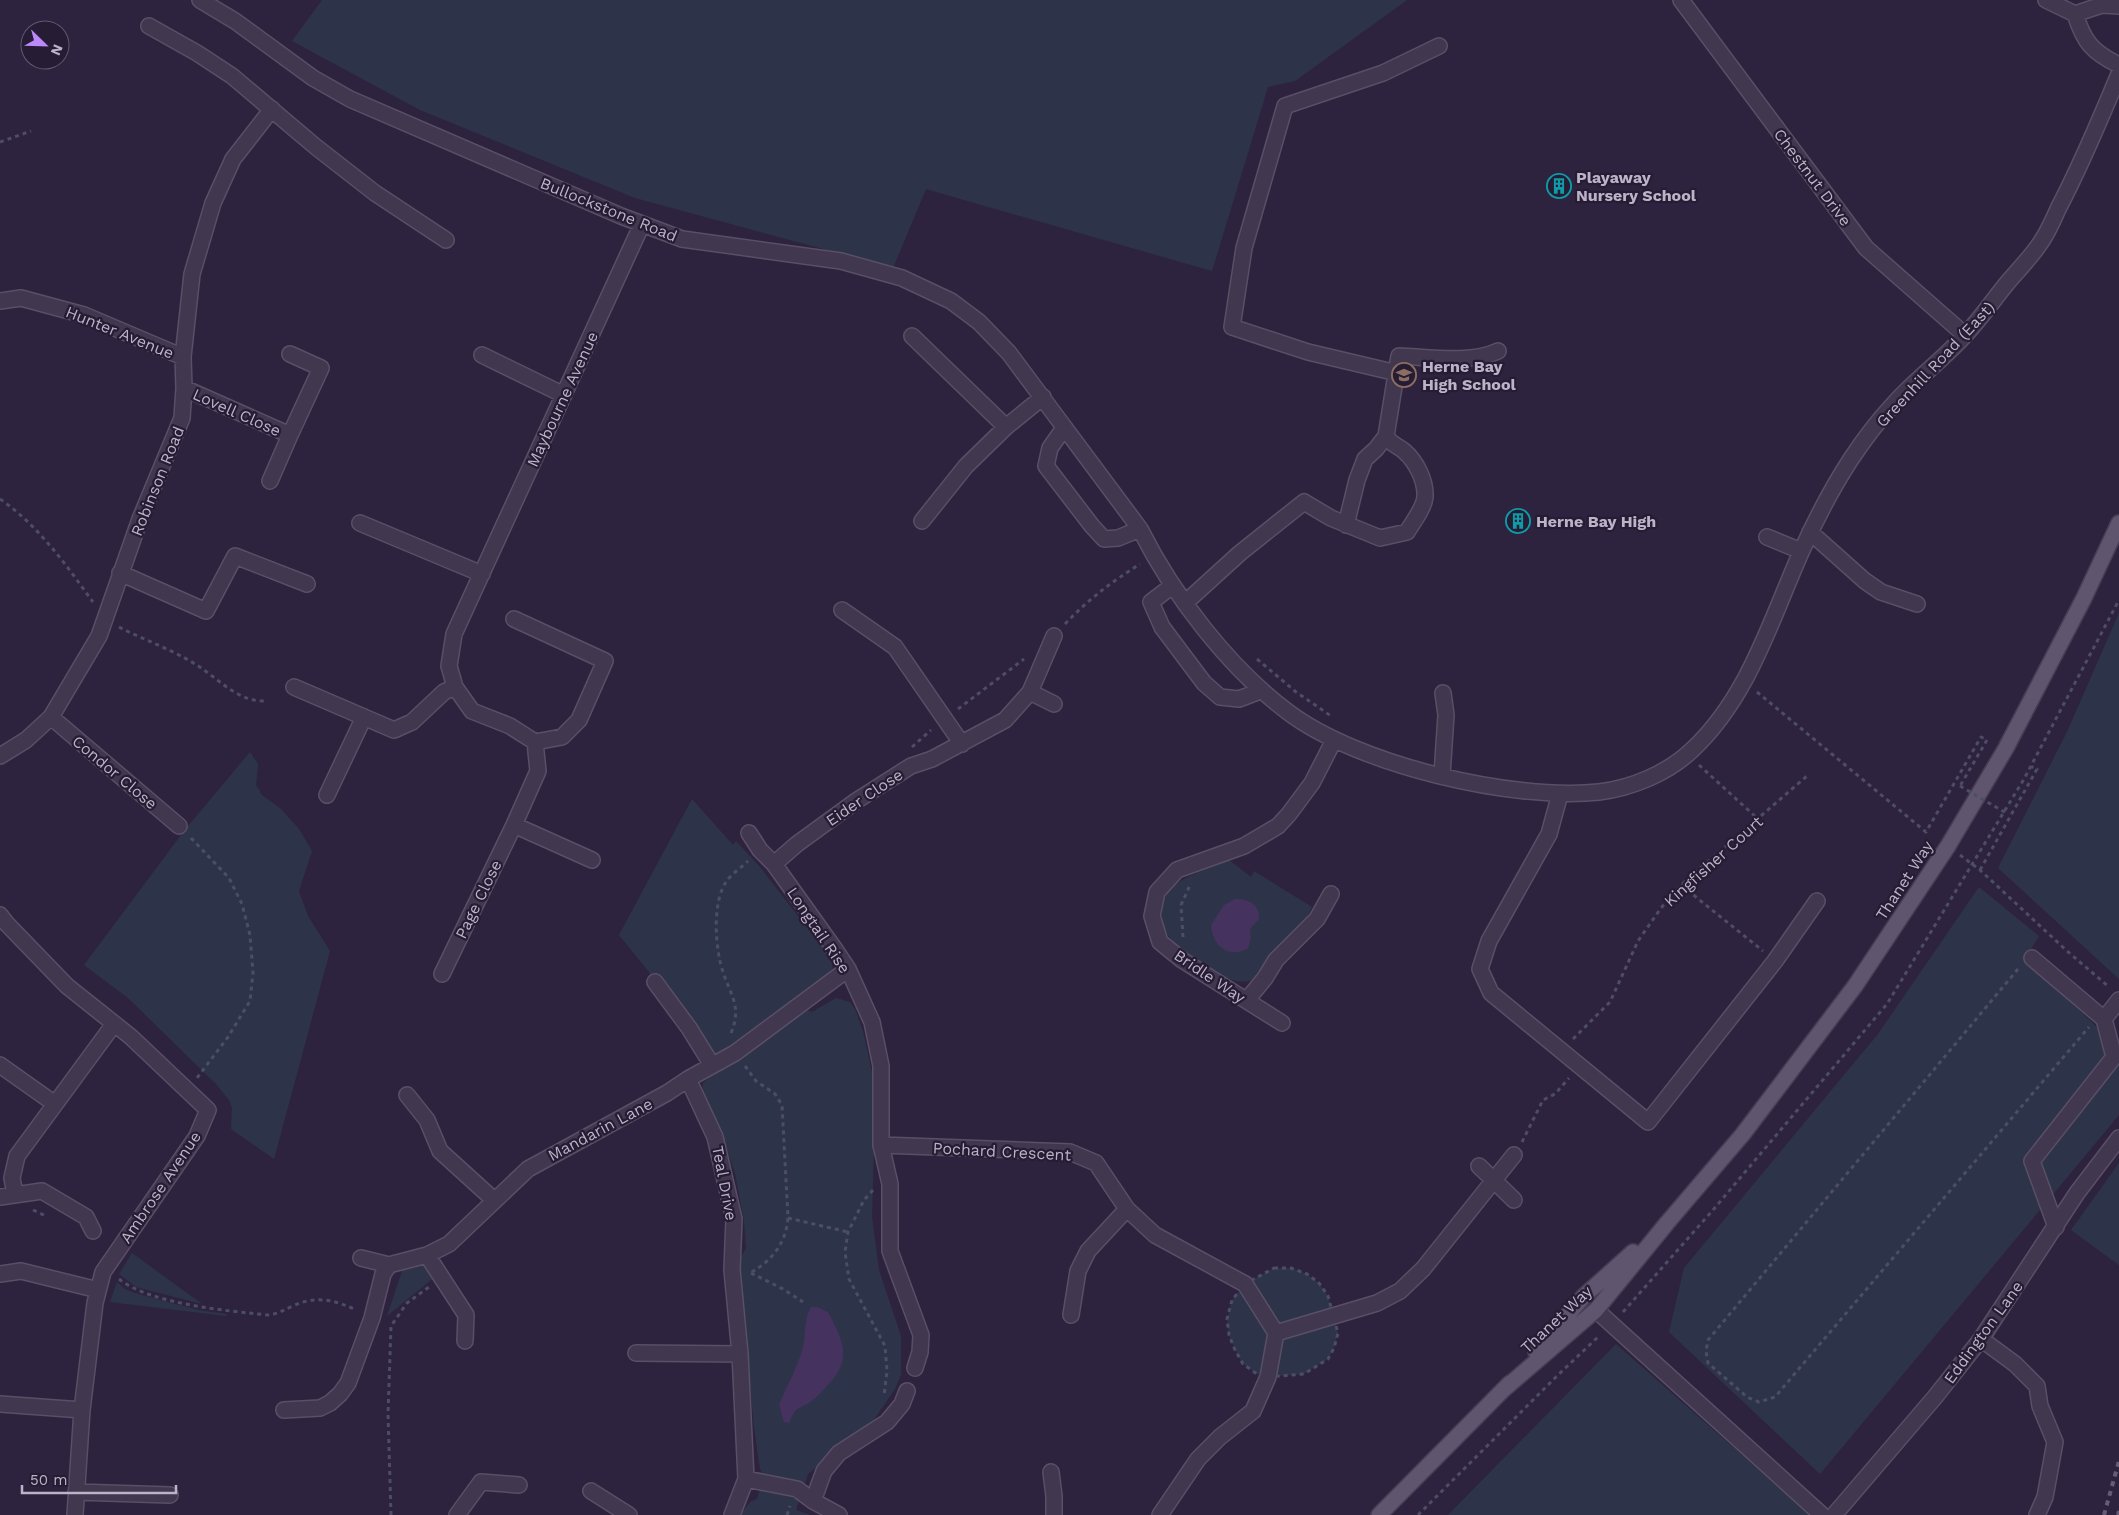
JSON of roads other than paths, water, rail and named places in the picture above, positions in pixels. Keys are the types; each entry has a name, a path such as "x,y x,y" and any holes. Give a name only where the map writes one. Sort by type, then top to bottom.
{"main road":[{"name":"Thanet Way","path":"1503,1390 1596,1310 1667,1222 1743,1134 1855,986 1948,846 2006,748 2084,598 2119,523"},
{"name":"Thanet Way","path":"1379,1515 1503,1390 1584,1296 1667,1222"}],"street":[{"name":"Bullockstone Road","path":"200,0 235,21 313,78 350,99 642,224 682,239 840,261 902,278 951,301 979,322 1009,353 1044,397 1064,428 1140,529 1153,556 1172,586 1235,664 1260,691 1292,716 1334,740 1373,756 1442,775 1519,791 1560,794 1601,792 1644,780 1661,773 1688,754"},
{"name":"Chestnut Drive","path":"1681,0 1866,248 1966,335"},
{"path":"2046,0 2075,14 2087,42 2100,56 2119,65"},
{"path":"2075,14 2102,5 2119,6"},
{"path":"149,26 197,53 232,76 375,194 446,240"},
{"path":"1397,373 1308,352 1232,327 1244,248 1285,106 1384,73 1439,46"},
{"name":"Greenhill Road (East)","path":"1688,754 1714,728 1741,688 1810,532 1852,459 1892,406 1966,335 2041,243 2082,165 2119,74"},
{"name":"Hunter Avenue","path":"0,301 21,298 84,315 183,357 192,274 213,203 233,158 272,109"},
{"name":"Maybourne Avenue","path":"535,742 510,726 472,711 455,687 449,666 454,634 642,224"},
{"path":"912,336 1006,427"},
{"path":"1346,525 1357,480 1365,459 1386,436 1399,356 1460,358 1491,355 1498,351"},
{"name":"Lovell Close","path":"270,481 321,368 290,354"},
{"path":"482,355 564,395"},
{"name":"Robinson Road","path":"50,717 99,636 140,519 182,418 184,388 183,357"},
{"name":"Lovell Close","path":"184,388 290,435"},
{"path":"922,521 966,466 1006,427 1044,397"},
{"path":"1064,428 1050,448 1046,466 1092,526 1104,538 1118,538 1140,529"},
{"path":"1185,602 1240,553 1304,502 1346,525 1380,538 1407,532 1425,498 1422,477 1413,461 1404,451 1388,441 1386,436"},
{"path":"360,523 482,574"},
{"path":"1810,532 1865,581 1881,592 1917,604"},
{"path":"1767,537 1802,550"},
{"path":"120,573 206,610 235,556 307,584"},
{"path":"1172,586 1151,602 1162,627 1204,683 1220,697 1239,698 1260,691"},
{"path":"842,610 895,647 962,744"},
{"path":"514,619 605,661 579,720 562,737 535,742 538,771 514,825 592,860"},
{"name":"Eider Close","path":"774,864 797,844 856,801 911,766 932,759 1005,720 1030,692 1054,636"},
{"path":"294,687 394,730 412,722 444,692 455,687"},
{"path":"1030,692 1054,704"},
{"path":"1442,775 1446,715 1443,693"},
{"path":"0,756 26,740 50,717"},
{"name":"Condor Close","path":"50,717 179,826"},
{"path":"327,795 364,718"},
{"name":"Bridle Way","path":"1282,1023 1202,974 1160,942 1152,916 1157,892 1176,870 1244,846 1278,826 1303,797 1334,740"},
{"path":"1560,794 1549,834 1489,941 1480,970 1491,993 1579,1063 1648,1122 1775,961 1817,900"},
{"name":"Page Close","path":"442,974 514,825"},
{"name":"Longtail Rise","path":"749,833 760,850 774,864 848,970 872,1022 881,1066 882,1145 890,1184 890,1251 921,1335 920,1352 915,1368"},
{"path":"1247,1000 1265,978 1276,960 1317,919 1331,894"},
{"name":"Ambrose Avenue","path":"0,914 7,924 67,986 114,1024 208,1110 197,1136 103,1272 98,1290 82,1410 75,1515"},
{"path":"2032,958 2101,1017 2114,1057 2032,1161 2056,1227"},
{"name":"Mandarin Lane","path":"361,1258 389,1265 427,1255 450,1244 528,1168 667,1093 735,1053 848,970"},
{"path":"655,982 689,1028 712,1065"},
{"path":"2101,1017 2117,996"},
{"path":"93,1231 86,1217 42,1191 7,1196 17,1156 114,1024"},
{"path":"0,1065 56,1104"},
{"name":"Teal Drive","path":"688,1079 715,1137 734,1219 732,1270 740,1354 746,1479 732,1515"},
{"path":"407,1095 426,1120 440,1151 494,1200"},
{"name":"Eddington Lane","path":"1834,1515 1935,1397 1981,1339 2078,1193 2119,1138"},
{"name":"Pochard Crescent","path":"882,1145 1070,1152 1096,1163 1127,1209 1154,1235 1245,1284 1276,1333"},
{"path":"1160,1515 1198,1459 1220,1437 1253,1411 1268,1377 1276,1333 1376,1303 1400,1291 1423,1269 1514,1155"},
{"path":"1479,1166 1514,1200"},
{"path":"1071,1315 1078,1271 1088,1251 1127,1209"},
{"path":"427,1255 466,1315 466,1341"},
{"path":"284,1410 320,1408 330,1403 340,1394 348,1382 372,1318 383,1274 389,1265"},
{"path":"0,1274 20,1271 98,1290"},
{"path":"1596,1310 1822,1515"},
{"path":"1981,1339 2015,1364 2037,1386 2040,1406 2055,1442 2045,1497 2037,1515"},
{"path":"636,1353 740,1354"},
{"path":"813,1501 824,1471 839,1454 887,1422 902,1404 907,1391"},
{"path":"0,1404 82,1410"},
{"path":"1051,1472 1054,1515"},
{"path":"746,1479 796,1489 813,1501 840,1515"},
{"path":"457,1515 481,1482 519,1485"},
{"path":"591,1491 629,1515"},
{"path":"76,1492 170,1495"}],"railway":[{"path":"2104,1515 2119,1461"},
{"path":"2118,1515 2119,1511"}],"place":[{"name":"Playaway Nursery School","path":"1559,186"},
{"name":"Herne Bay High School","path":"1404,375"},
{"name":"Herne Bay High","path":"1518,521"}]}
